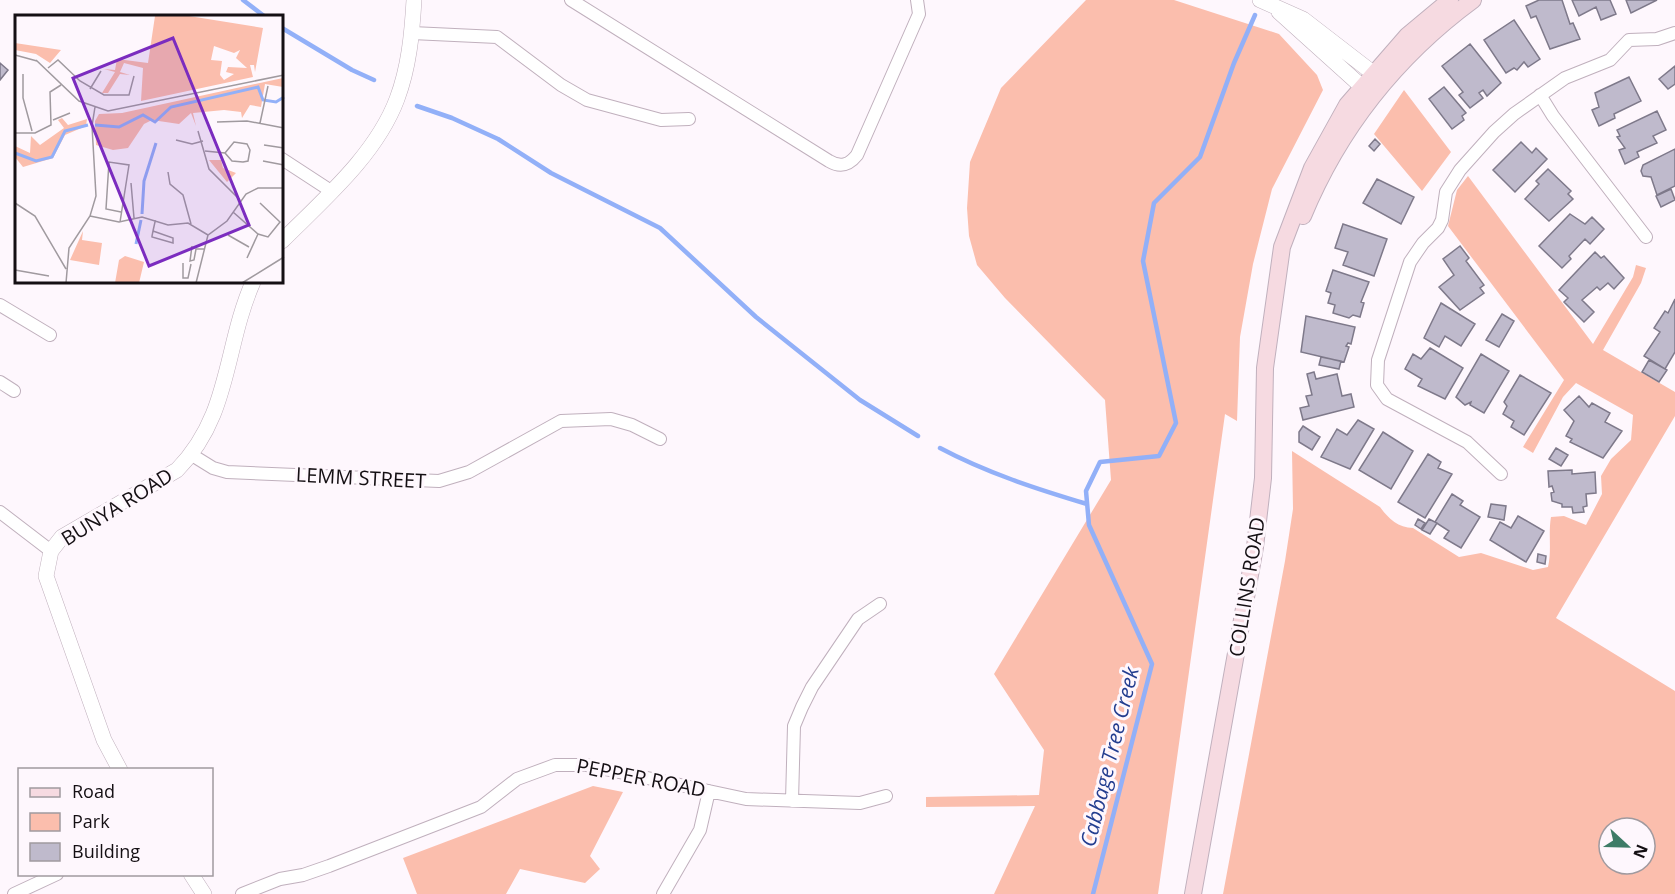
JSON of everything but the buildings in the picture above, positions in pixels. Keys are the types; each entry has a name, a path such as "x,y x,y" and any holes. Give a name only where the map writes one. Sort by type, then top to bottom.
{"main road":[{"name":"COLLINS ROAD","path":"1193,894 1256,537 1263,478 1264,368 1278,278 1321,177 1352,123 1367,91 1407,36 1450,0"},
{"name":"COLLINS ROAD","path":"1379,77 1473,0"}],"street":[{"path":"284,239 361,158 387,120 402,85 412,33 414,0"},
{"path":"571,0 830,161 842,165 848,164 857,155 919,14 917,0"},
{"path":"1260,0 1303,19 1379,77"},
{"path":"1274,8 1367,91"},
{"path":"412,33 497,37 561,85 587,100 661,120 689,119"},
{"path":"1501,474 1467,442 1387,399 1377,385 1376,369 1410,262 1423,243 1438,228 1450,184 1494,132 1565,78 1610,60 1629,40 1657,39 1675,33"},
{"path":"1540,95 1553,116 1646,237"},
{"path":"284,160 332,191"},
{"name":"BUNYA ROAD","path":"119,768 104,740 46,576 51,551 62,537 177,470 192,455 205,436 216,411 238,322 252,284"},
{"path":"2,310 50,335"},
{"path":"0,382 14,391"},
{"name":"LEMM STREET","path":"192,455 213,468 227,472 438,481 469,472 561,421 611,419 632,425 660,440"},
{"path":"0,512 51,551"},
{"path":"792,801 794,726 801,707 858,619 880,604"},
{"name":"PEPPER ROAD","path":"242,894 280,879 329,867 481,807 517,779 555,765 586,765 746,799 860,803 886,796"},
{"path":"663,894 700,831 709,791"},
{"path":"14,894 53,876"},
{"path":"192,876 204,894"}],"green space":[{"path":"1086,0 1174,0 1279,34 1317,75 1323,90 1272,189 1253,264 1240,337 1237,421 1225,414 1158,894 994,894 1035,806 926,807 926,797 1039,795 1044,750 994,674 1111,480 1105,400 1005,298 977,265 969,236 967,208 970,162 1001,88"},
{"path":"1404,90 1451,152 1422,191 1374,134"},
{"path":"1468,176 1593,344 1633,277 1636,265 1646,268 1641,283 1603,350 1675,392 1675,416 1556,618 1675,691 1675,894 1223,894 1285,561 1293,509 1292,451 1380,507 1394,522 1413,528 1459,557 1481,553 1533,570 1548,567 1551,517 1564,516 1586,525 1602,494 1601,476 1611,459 1631,440 1633,415 1576,383 1563,397 1533,453 1523,447 1564,380 1448,226 1457,190"},
{"path":"593,786 623,792 590,856 600,869 585,883 520,869 506,894 417,894 403,858"}],"waterway":[{"path":"243,0 263,15"},
{"name":"Cabbage Tree Creek","path":"1093,894 1152,664 1089,525 1086,491 1100,462 1159,456 1176,423 1143,261 1154,203 1200,157 1234,63 1255,15"},
{"path":"284,29 352,70 374,80"},
{"path":"417,106 452,118 498,139 551,173 660,228 756,317 860,400 918,436"},
{"path":"940,448 994,473 1087,504"}]}
